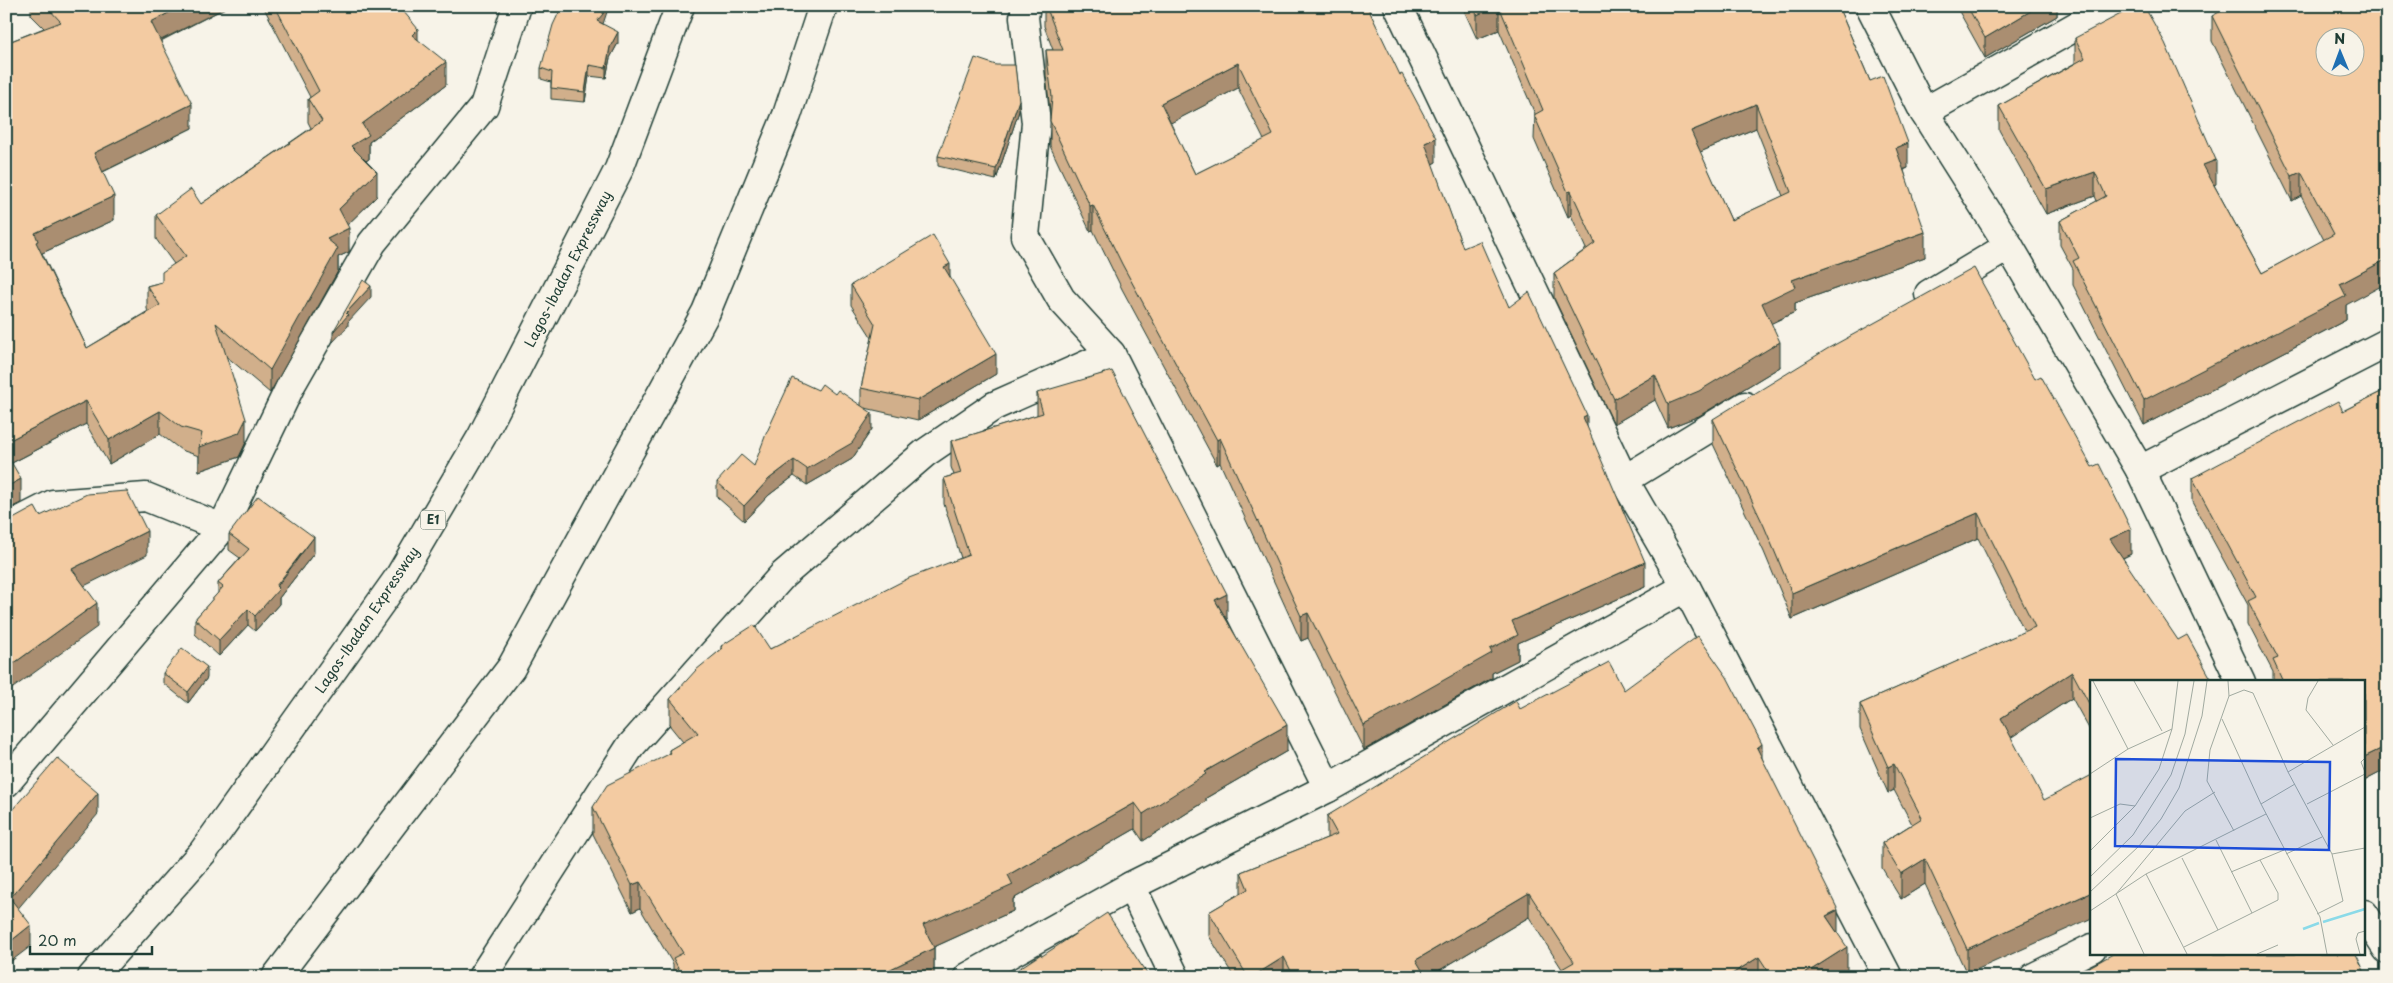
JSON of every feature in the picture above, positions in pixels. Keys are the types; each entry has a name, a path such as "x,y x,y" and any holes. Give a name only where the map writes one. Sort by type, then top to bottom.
{"main road":[{"path":"6,783 222,528 292,383 372,243 484,106 517,6"},
{"name":"Lagos-Ibadan Expressway","path":"92,977 203,852 404,569 482,436 619,169 680,6"},
{"path":"276,977 511,668 706,312 787,115 823,6"},
{"path":"1026,6 1024,17 1036,122 1025,236 1061,299 1111,354 1328,788"},
{"path":"1398,6 1624,480 1686,587 1888,977"},
{"path":"1870,6 1924,112 2009,246 2140,470 2240,680"},
{"path":"1924,112 2112,6"},
{"path":"1906,308 2009,246"},
{"path":"2140,470 2387,343"},
{"path":"482,977 630,746 783,574 932,448 994,406 1111,354"},
{"path":"1624,480 1770,391"},
{"path":"6,528 53,504 146,497 222,528"},
{"path":"968,977 1131,886 1328,788 1686,587"},
{"path":"1131,886 1175,977"},
{"path":"2366,917 2387,949"},
{"path":"2034,977 2090,949"}],"building":[{"path":"46,6 182,6 151,22 192,104 94,153 114,196 35,233 38,241 36,242 87,348 160,305 147,286 162,282 162,272 186,256 156,215 191,189 201,204 322,121 308,99 319,91 275,6 399,6 418,29 412,35 446,62 362,124 369,135 351,146 377,172 339,209 349,228 327,239 338,248 270,370 216,323 246,419 239,433 199,447 202,433 181,427 160,411 109,440 86,401 6,442 6,43 61,22"},
{"path":"562,6 605,6 603,14 597,21 618,32 610,47 606,68 589,65 585,92 551,88 552,72 541,68 553,25"},
{"path":"1046,6 1367,6 1400,75 1402,74 1436,138 1425,143 1463,248 1480,241 1509,307 1529,292 1587,415 1583,417 1645,562 1512,621 1518,635 1490,649 1492,653 1364,725 1308,613 1301,616 1220,438 1217,440 1122,264 1093,205 1090,206 1050,121 1052,97 1046,50 1063,50","holes":["1238,63 1273,135 1195,174 1161,103"]},
{"path":"1473,6 1496,6 1477,15"},
{"path":"1499,6 1838,6 1870,81 1883,76 1908,143 1896,148 1925,232 1792,280 1795,287 1762,303 1780,342 1699,391 1668,404 1655,375 1614,399 1554,273 1595,243 1571,191 1568,192 1534,115 1543,110","holes":["1756,104 1791,192 1731,220 1691,131"]},
{"path":"1967,6 2039,6 1985,38"},
{"path":"2136,6 2144,6 2165,43 2216,160 2203,165 2262,273 2334,234 2301,172 2292,176 2212,16 2230,6 2387,6 2387,259 2340,284 2346,296 2144,400 2073,261 2079,258 2060,221 2106,196 2095,172 2046,189 1999,106 2085,58 2075,38"},
{"path":"975,58 996,65 1015,65 1019,100 996,169 938,156"},
{"path":"933,235 950,264 944,267 996,354 918,400 861,388 875,324 851,285"},
{"path":"1974,268 2035,379 2041,376 2092,467 2099,464 2131,529 2110,539 2178,640 2187,635 2212,680 2090,680 2090,705 2072,672 2001,718 2044,800 2090,776 2090,893 1967,949 1925,859 1901,874 1882,843 1922,818 1894,764 1888,767 1860,704 2035,627 1978,513 1792,593 1764,526 1713,419 1827,349"},
{"path":"363,280 371,286 346,313 348,315 333,332"},
{"path":"1112,371 1227,594 1215,600 1287,725 1204,772 1206,774 1143,814 1135,803 1008,875 1013,885 923,925 934,948 874,977 683,977 673,958 683,953 640,882 632,885 593,807 607,785 671,753 669,750 698,733 670,699 696,670 723,648 721,646 754,625 770,649 909,578 969,555 944,478 961,473 951,441 1043,413 1037,393"},
{"path":"792,378 818,390 822,384 835,394 838,390 872,413 852,443 807,469 794,460 769,479 744,506 717,482 741,455 754,466 766,434"},
{"path":"2387,389 2387,746 2366,756 2366,680 2282,680 2273,660 2278,658 2248,601 2256,597 2192,478 2338,401 2343,411"},
{"path":"6,453 21,479 6,487"},
{"path":"127,491 147,531 72,569 97,603 6,669 6,520 13,519 35,507 40,516 87,494"},
{"path":"258,496 314,537 276,586 279,589 255,616 248,609 219,640 195,619 223,587 218,583 249,549 229,534"},
{"path":"1698,636 1727,677 1762,744 1757,748 1838,910 1826,916 1847,947 1800,977 1772,977 1759,957 1727,977 1548,977 1574,962 1529,893 1416,960 1426,977 1294,977 1284,957 1252,977 1248,977 1209,912 1248,889 1241,872 1337,834 1327,816 1516,701 1520,709 1609,662 1624,690"},
{"path":"182,648 207,667 188,692 163,673"},
{"path":"57,758 98,793 10,898 31,925 6,945 6,817"},
{"path":"1107,913 1149,977 1006,977 1041,954 1042,956"},
{"path":"2109,956 2357,956 2367,977 2234,977 2232,973 2225,977 2071,977"}]}
